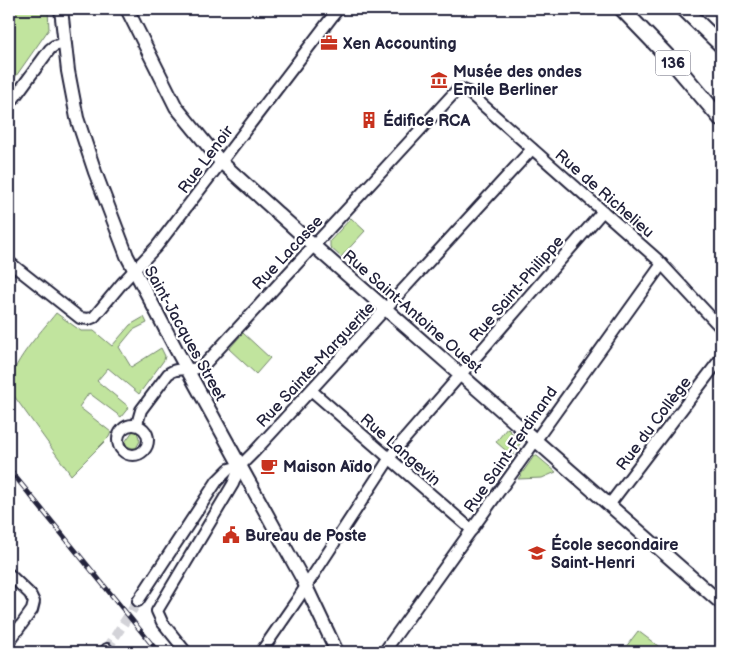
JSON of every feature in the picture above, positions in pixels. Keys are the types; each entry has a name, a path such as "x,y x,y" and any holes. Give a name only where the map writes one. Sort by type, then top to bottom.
{"highway":[{"name":"136","path":"622,9 671,60 721,119"},
{"path":"684,9 721,44"},
{"path":"695,9 721,44"}],"main road":[{"name":"Saint-Jacques Street","path":"61,9 71,88 77,118 95,172 134,271 307,586 337,652"},
{"name":"Rue Saint-Antoine Ouest","path":"127,9 176,107 221,162 314,246 721,602"}],"street":[{"name":"Rue Lenoir","path":"9,262 78,317 88,319 96,315 123,282 157,246 338,9"},
{"path":"9,105 50,49 65,43"},
{"name":"Rue de Richelieu","path":"461,89 468,92 662,264 721,328"},
{"name":"Rue Lacasse","path":"137,424 142,410 168,374 174,370 198,369 203,366 455,92 461,89"},
{"name":"Rue Sainte-Marguerite","path":"186,652 157,614 160,605 232,484 240,466 312,391 532,149"},
{"name":"Rue Saint-Philippe","path":"261,652 307,586 394,450 603,211"},
{"name":"Rue Saint-Ferdinand","path":"384,652 662,264"},
{"name":"Rue du Collège","path":"609,505 721,358"},
{"name":"Rue Langevin","path":"312,391 472,530"},
{"name":"Rue Sainte-Marguerite","path":"138,601 212,487 229,469 240,466"},
{"path":"9,574 30,594 34,602 33,608 9,642"}],"green space":[{"path":"9,9 48,9 49,29 9,86"},
{"path":"351,218 365,231 341,257 330,247 330,241"},
{"path":"56,313 81,331 94,331 112,346 130,325 144,317 147,323 133,330 119,347 131,367 161,348 165,356 139,394 108,368 97,381 129,407 121,417 89,393 79,407 111,432 109,437 71,475 9,389 10,380 20,359"},
{"path":"243,333 270,358 256,374 229,349"},
{"path":"507,428 521,442 512,456 496,442"},
{"path":"133,431 137,432 140,441 136,448 127,446 125,442"},
{"path":"534,456 537,456 556,472 542,478 518,479"},
{"path":"638,631 666,652 622,652"}],"tunnel":[{"path":"107,649 138,601"}],"railway":[{"path":"9,469 158,652"}],"place":[{"name":"Xen Accounting","path":"329,43"},
{"name":"Musée des ondes Emile Berliner","path":"439,80"},
{"name":"Édifice RCA","path":"369,120"},
{"name":"Maison Aïdo","path":"269,466"},
{"name":"Bureau de Poste","path":"231,535"},
{"name":"École secondaire Saint-Henri","path":"537,553"}]}
